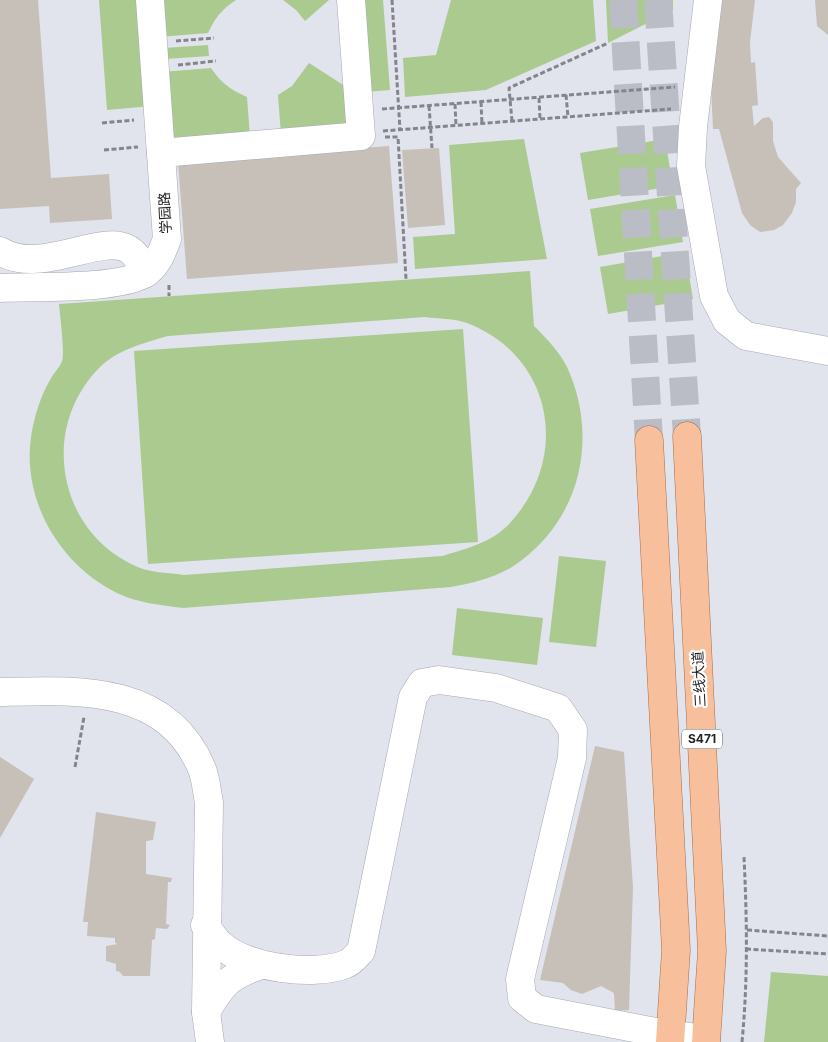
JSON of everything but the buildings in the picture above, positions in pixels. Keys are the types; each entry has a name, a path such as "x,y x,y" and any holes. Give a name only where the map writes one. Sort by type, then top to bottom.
{"main road":[{"name":"三线大道","path":"687,436 712,951 706,1040"},
{"name":"S471","path":"649,440 676,950 670,1038"}],"street":[{"name":"学园路","path":"0,288 123,282 146,273 160,258 167,239 150,0"},
{"path":"160,139 360,136 351,0"},
{"path":"708,0 691,166 714,296 726,321 746,336 828,352"},
{"path":"0,251 10,257 33,260 112,245 127,248 138,258 146,273"},
{"path":"206,925 220,944 240,957 261,965 311,970 347,964 361,951 413,697 422,683 439,680 496,688 558,708 573,730 572,758 520,979 522,998 536,1009 670,1038 706,1040"},
{"path":"0,692 89,691 117,696 142,706 166,721 187,742 203,770 209,803 206,1012 210,1042"},
{"path":"206,1012 220,988 237,973 261,965"}],"path":[{"path":"392,0 400,130 568,117 697,96"},
{"path":"154,55 214,38"},
{"path":"512,121 509,88 608,43"},
{"path":"154,55 216,61"},
{"path":"566,96 568,117"},
{"path":"359,111 539,97 697,96"},
{"path":"539,97 540,119"},
{"path":"481,102 482,124"},
{"path":"455,104 456,126"},
{"path":"429,106 432,148"},
{"path":"102,123 160,139"},
{"path":"398,136 406,279"},
{"path":"104,150 160,139"},
{"path":"75,767 89,691"},
{"path":"742,1042 746,1007 747,930 744,857"},
{"path":"747,930 828,936"},
{"path":"746,948 828,954"}],"green space":[{"path":"99,0 144,0 152,106 107,110"},
{"path":"156,0 236,0 219,14 208,33 159,37"},
{"path":"283,0 329,0 305,21 296,10"},
{"path":"358,0 383,0 390,90 365,92"},
{"path":"451,0 593,0 596,41 486,90 405,97 403,58 436,55"},
{"path":"606,0 673,0 673,10 608,43"},
{"path":"208,45 209,56 166,59 164,48"},
{"path":"309,63 351,90 354,129 281,135 278,95 292,86"},
{"path":"211,68 227,86 247,97 250,137 175,143 168,137 162,72"},
{"path":"524,139 547,259 415,269 413,237 455,234 449,145"},
{"path":"665,139 673,186 588,200 580,153"},
{"path":"675,195 683,242 598,256 590,209"},
{"path":"685,252 693,299 608,314 600,267"},
{"path":"530,271 534,326 552,345 567,367 577,394 582,422 582,450 577,477 568,503 554,527 535,549 512,567 475,582 451,587 183,608 149,603 117,593 97,581 78,566 62,548 49,528 39,507 33,484 30,461 34,422 43,393 63,357 59,304","holes":["425,317 462,321 496,338 519,359 534,383 544,411 546,439 541,469 529,497 510,523 487,540 442,556 184,575 143,569 114,554 92,533 76,508 66,480 64,450 68,421 80,392 100,367 115,356 132,347 168,336"]},
{"path":"463,329 478,542 148,564 134,351"},
{"path":"559,556 606,561 596,647 549,642"},
{"path":"457,608 543,618 537,665 452,655"},
{"path":"771,972 828,976 828,1042 764,1042"}],"tunnel":[{"path":"623,0 649,440"},
{"path":"658,0 687,436"}]}
